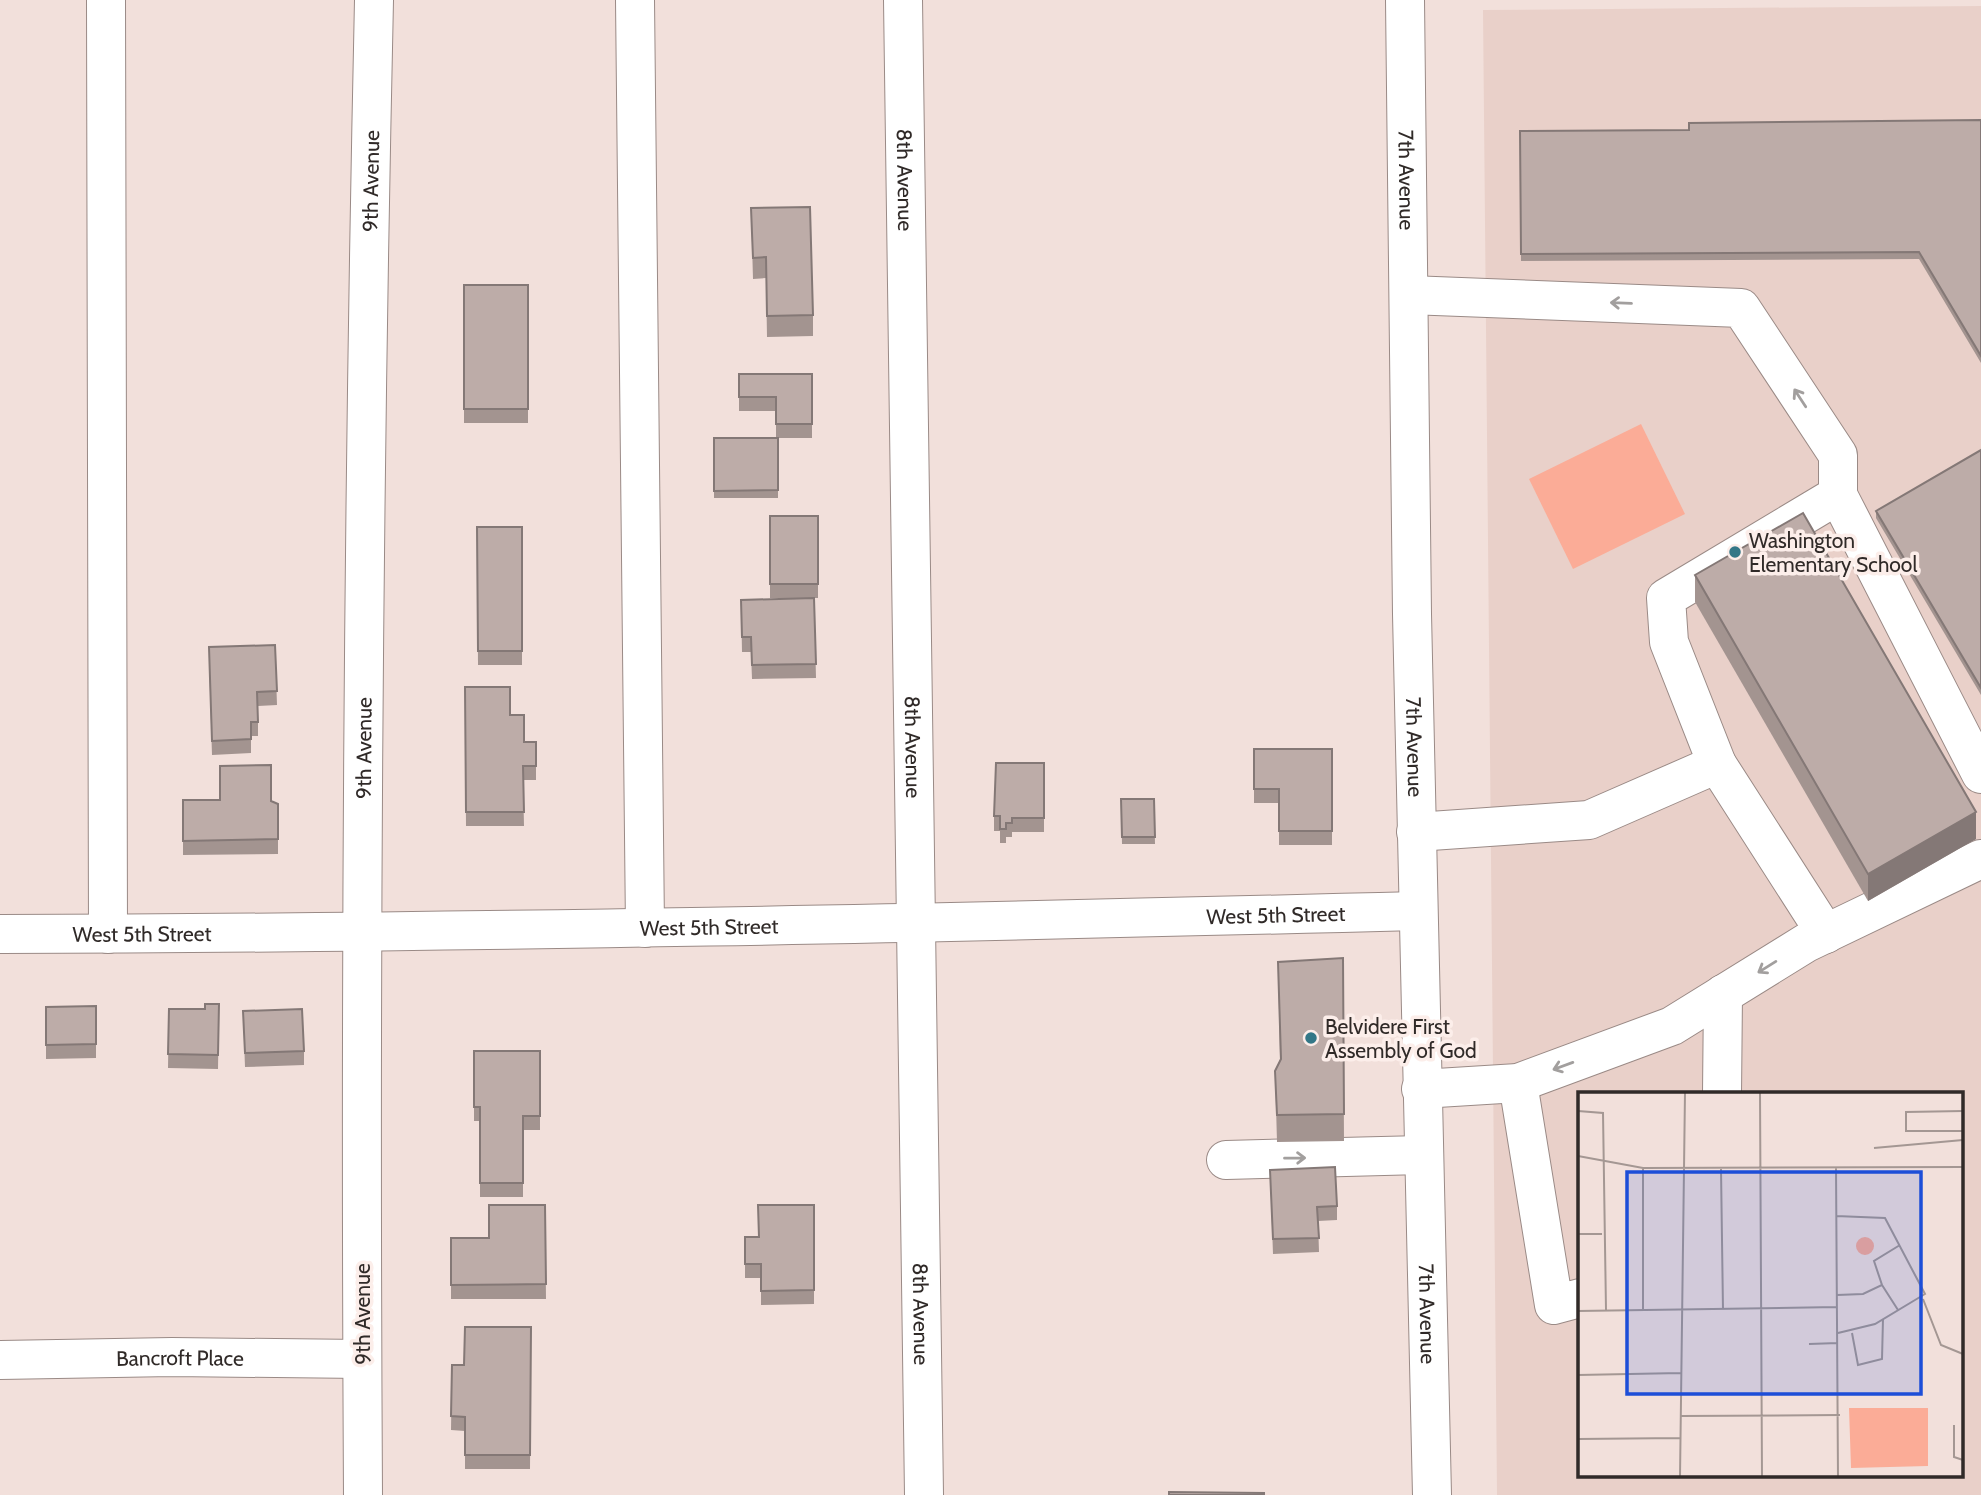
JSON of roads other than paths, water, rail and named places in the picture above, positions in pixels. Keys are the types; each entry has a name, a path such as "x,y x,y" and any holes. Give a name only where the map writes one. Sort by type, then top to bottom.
{"street":[{"path":"106,0 108,934"},
{"name":"9th Avenue","path":"363,1495 360,933 365,413 374,0"},
{"path":"635,0 645,928"},
{"name":"8th Avenue","path":"903,0 924,1495"},
{"name":"7th Avenue","path":"1405,0 1417,911 1432,1495"},
{"path":"1409,295 1741,308 1838,455 1838,495 1981,774"},
{"path":"1826,934 1717,764 1669,642 1666,598 1838,495"},
{"path":"1416,832 1589,820 1717,764"},
{"path":"1421,1089 1518,1083 1672,1026 1826,934 1981,859"},
{"name":"West 5th Street","path":"0,934 360,933 916,924 1214,924 1417,911"},
{"path":"1722,1092 1723,994"},
{"path":"1518,1083 1555,1306 1578,1299"},
{"path":"1226,1160 1422,1156"},
{"name":"Bancroft Place","path":"0,1360 172,1357 362,1359"}],"place":[{"name":"Washington Elementary School","path":"1735,552"},
{"name":"Belvidere First Assembly of God","path":"1311,1038"}]}
